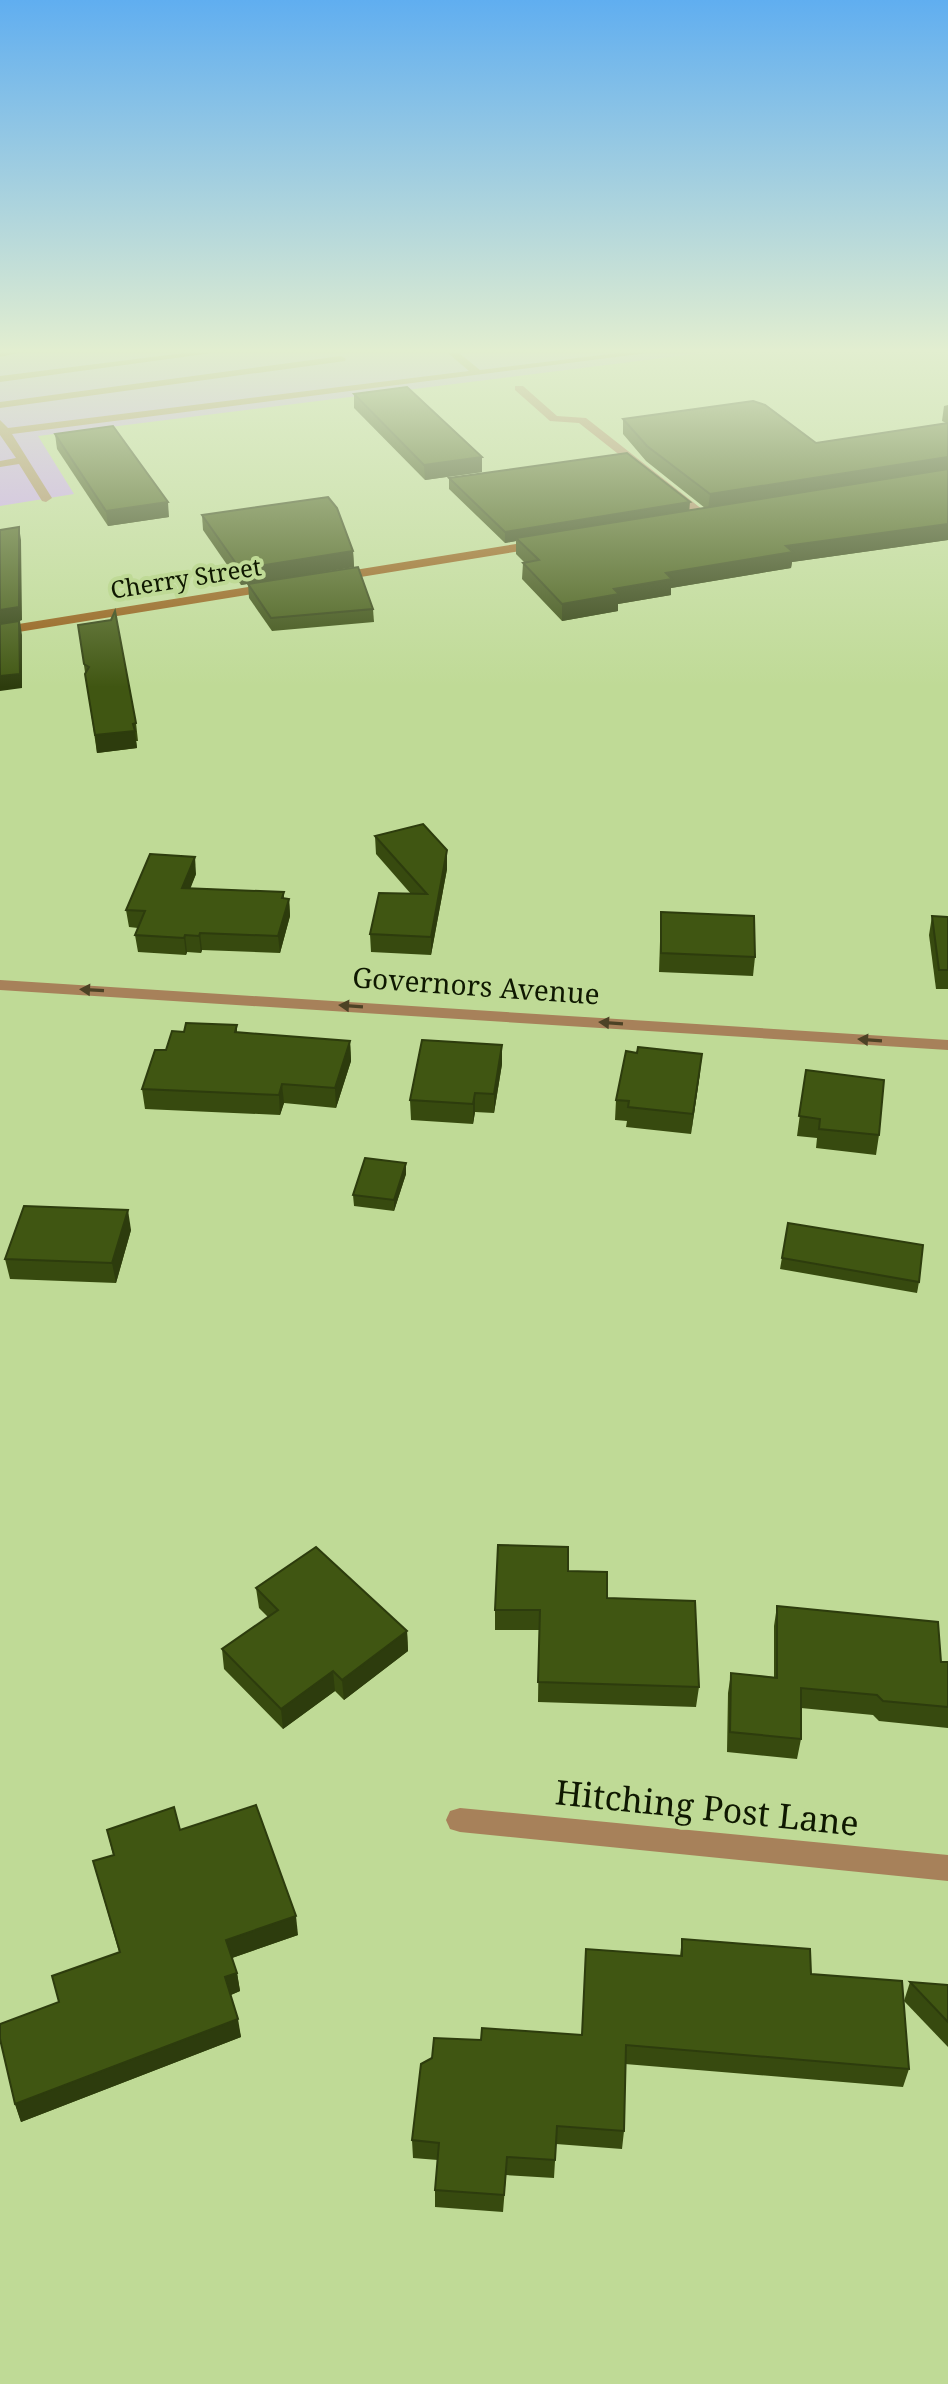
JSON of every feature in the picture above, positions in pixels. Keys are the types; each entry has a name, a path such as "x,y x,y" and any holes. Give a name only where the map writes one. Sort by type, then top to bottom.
{"main road":[{"path":"699,518 721,515"},
{"path":"325,579 551,542"},
{"name":"Cherry Street","path":"0,631 281,586"}],"street":[{"path":"26,464 46,498"},
{"path":"635,464 699,518"},
{"name":"Governors Avenue","path":"0,985 948,1045"},
{"name":"Hitching Post Lane","path":"460,1820 948,1868"}],"shaded area":[{"path":"0,464 56,464 74,494 0,506"}],"building":[{"path":"75,464 141,464 168,502 106,511"},
{"path":"547,464 641,464 690,502 505,532 449,478"},
{"path":"671,464 901,464 710,494"},
{"path":"948,469 948,524 786,546 793,552 666,573 672,579 614,589 619,594 562,604 523,563 539,560 516,538"},
{"path":"328,497 337,508 353,551 240,569 202,515"},
{"path":"19,527 19,607 0,610 0,530"},
{"path":"358,567 373,609 271,618 248,584"},
{"path":"115,611 135,731 95,735 85,674 89,667 84,664 78,625 111,620"},
{"path":"19,621 20,674 0,676 0,624"},
{"path":"423,824 447,850 431,937 370,934 379,893 427,894 375,836"},
{"path":"150,854 195,857 182,888 284,892 282,898 289,899 278,936 200,933 199,936 185,935 184,938 135,935 145,911 126,910"},
{"path":"661,912 754,916 755,957 661,953"},
{"path":"932,916 948,917 948,970 939,970"},
{"path":"186,1023 237,1025 235,1032 350,1041 335,1088 282,1084 279,1095 142,1089 155,1050 166,1050 172,1031 184,1032"},
{"path":"422,1040 502,1045 494,1094 475,1093 473,1104 410,1100"},
{"path":"638,1047 702,1054 693,1114 628,1107 629,1101 616,1100 626,1051 637,1053"},
{"path":"806,1070 884,1080 879,1135 819,1129 820,1119 799,1116"},
{"path":"365,1158 406,1163 394,1200 353,1195"},
{"path":"24,1206 128,1210 112,1263 5,1259"},
{"path":"788,1223 923,1245 919,1282 782,1258"},
{"path":"498,1545 568,1547 568,1571 607,1572 607,1598 695,1601 699,1687 538,1682 540,1610 495,1610"},
{"path":"316,1547 407,1631 342,1680 333,1671 281,1709 222,1649 278,1610 256,1588"},
{"path":"777,1606 938,1622 941,1662 948,1662 948,1707 883,1701 877,1695 801,1688 801,1739 730,1732 731,1673 777,1678"},
{"path":"256,1805 296,1916 226,1940 237,1973 225,1977 238,2019 15,2104 0,2039 0,2024 59,2002 52,1976 120,1952 93,1861 114,1855 107,1830 174,1807 180,1830"},
{"path":"682,1939 810,1949 811,1974 902,1981 909,2069 626,2045 624,2131 557,2126 555,2160 507,2157 504,2195 435,2190 439,2143 412,2140 421,2064 432,2058 434,2038 481,2040 482,2028 582,2035 586,1949 682,1956"},
{"path":"910,1982 948,1985 948,2022"}]}
